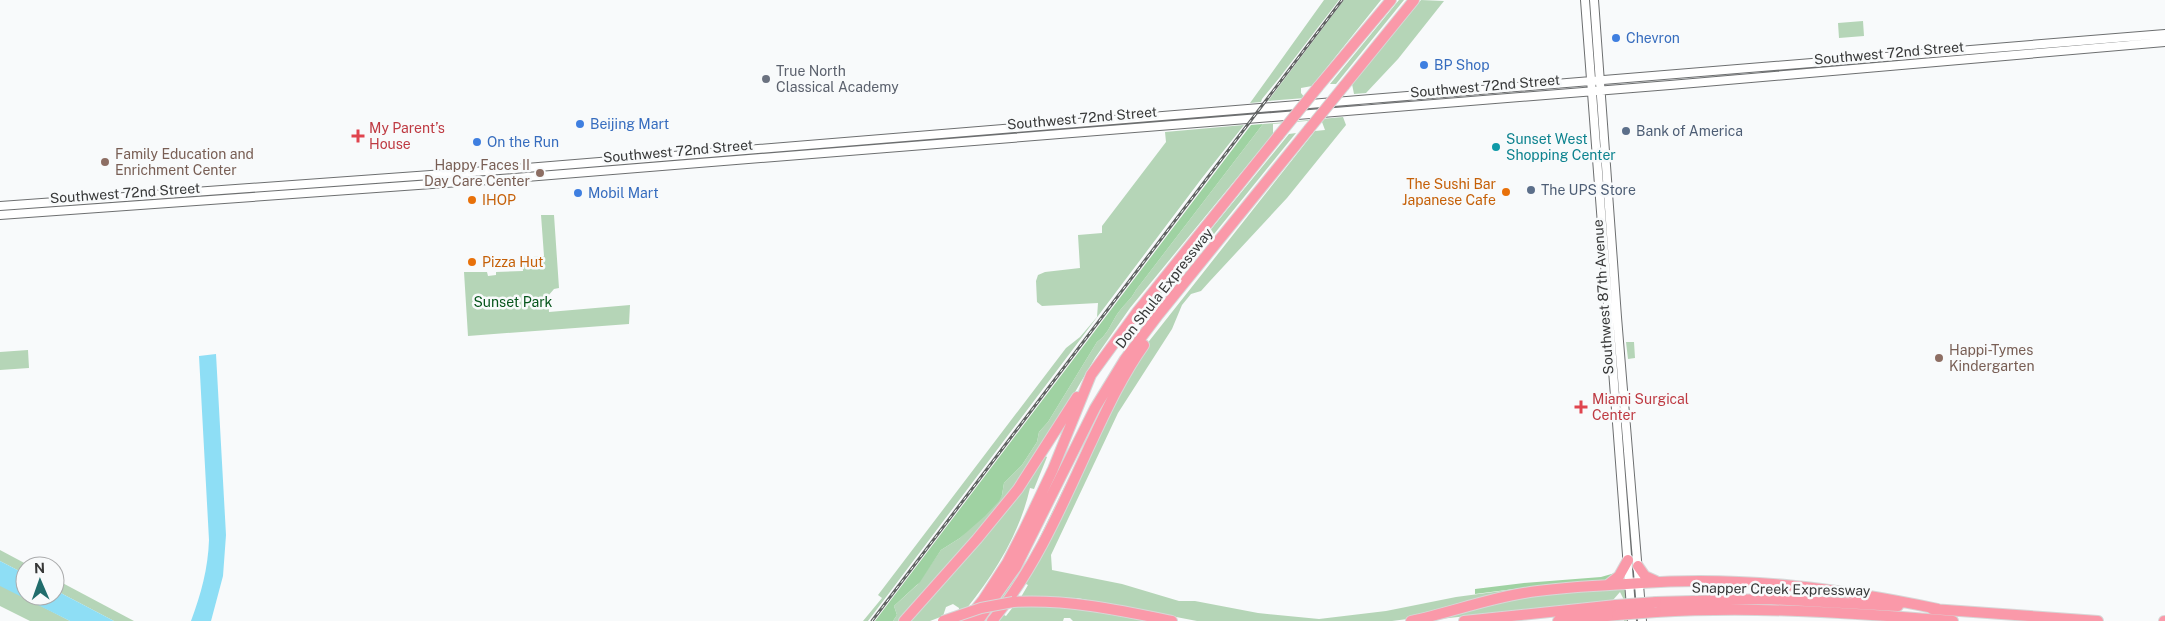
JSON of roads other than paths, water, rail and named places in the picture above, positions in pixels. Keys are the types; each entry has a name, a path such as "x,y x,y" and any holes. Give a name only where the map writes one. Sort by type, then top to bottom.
{"highway":[{"name":"Don Shula Expressway","path":"966,621 983,600 1002,571 1024,530 1053,469 1091,375 1137,312 1318,87 1391,0"},
{"name":"Don Shula Expressway","path":"978,621 1016,567 1087,423 1131,351 1204,258 1414,0"},
{"path":"992,621 1037,556 1129,367 1201,269 1204,258"},
{"path":"904,621 977,540 1018,489 1091,375"},
{"path":"1606,585 1619,576 1628,560"},
{"path":"1638,566 1645,576 1657,582"},
{"path":"1411,621 1513,595 1550,589 1634,583 1729,580 1799,585 1878,596 1939,615"},
{"path":"943,621 981,608 1012,602 1044,601 1075,603 1172,621"},
{"name":"Snapper Creek Expressway","path":"1464,621 1656,607 2098,621"},
{"name":"Snapper Creek Expressway","path":"1558,621 1616,610"},
{"path":"1891,621 1939,615"},
{"name":"Snapper Creek Expressway","path":"1939,615 1953,621"}],"main road":[{"name":"Southwest 87th Avenue","path":"1585,0 1628,560 1642,621"},
{"name":"Southwest 87th Avenue","path":"1594,0 1617,317 1638,566 1634,583 1632,621"},
{"name":"Southwest 72nd Street","path":"332,187 488,180 1136,127 1172,119 1384,98 2165,34"},
{"name":"Southwest 72nd Street","path":"0,215 48,207 94,203 332,187 764,148 1135,118 1172,119 1385,108 2165,42"},
{"path":"1887,57 1888,66"},
{"path":"1717,80 1720,76 1740,73 1741,69"},
{"path":"1513,87 1514,96"},
{"path":"1460,92 1461,101"},
{"path":"1384,98 1385,108"},
{"path":"1135,118 1136,127"},
{"path":"878,139 878,148"},
{"path":"776,147 777,156"},
{"path":"764,148 765,157"},
{"path":"1597,170 1606,169"},
{"name":"Southwest 72nd Street","path":"0,206 48,207"},
{"path":"1604,261 1613,258"},
{"path":"1608,308 1617,317"},
{"path":"1612,367 1621,367"},
{"path":"1618,436 1627,436"}],"water":[{"path":"216,354 226,535 223,576 211,621 191,621 203,581 209,540 199,356"},
{"path":"0,561 15,569 15,594 0,586"},
{"path":"65,595 114,621 70,621 40,606 65,606"}],"railway":[{"path":"872,621 1342,0"}],"place":[{"name":"Chevron","path":"1616,38"},
{"name":"BP Shop","path":"1424,65"},
{"name":"True North Classical Academy","path":"766,79"},
{"name":"Beijing Mart","path":"580,124"},
{"name":"Bank of America","path":"1626,131"},
{"name":"My Parent’s House","path":"358,136"},
{"name":"On the Run","path":"477,142"},
{"name":"Sunset West Shopping Center","path":"1496,147"},
{"name":"Family Education and Enrichment Center","path":"105,162"},
{"name":"Happy Faces II Day Care Center","path":"540,173"},
{"name":"The UPS Store","path":"1531,190"},
{"name":"The Sushi Bar Japanese Cafe","path":"1506,192"},
{"name":"Mobil Mart","path":"578,193"},
{"name":"IHOP","path":"472,200"},
{"name":"Pizza Hut","path":"472,262"},
{"name":"Happi-Tymes Kindergarten","path":"1939,358"},
{"name":"Miami Surgical Center","path":"1581,407"}],"park label":[{"name":"Sunset Park","path":"513,302"}]}
